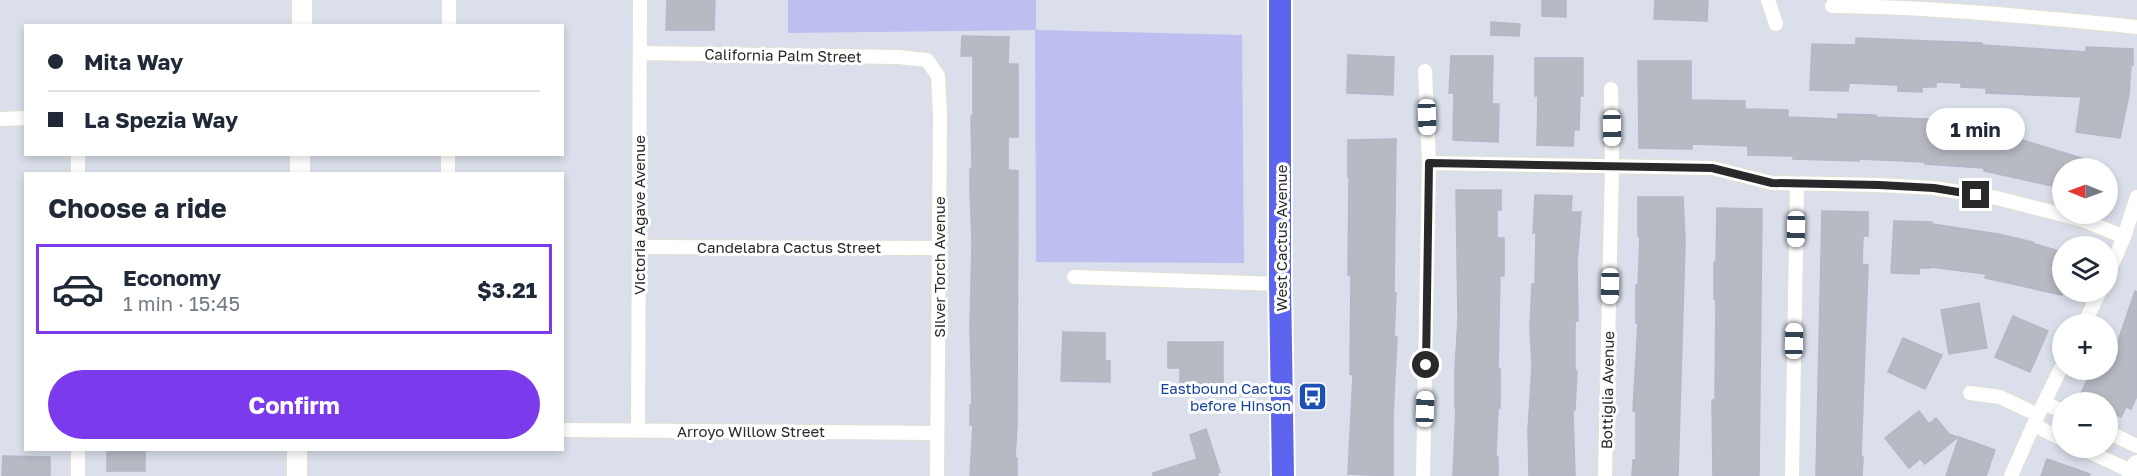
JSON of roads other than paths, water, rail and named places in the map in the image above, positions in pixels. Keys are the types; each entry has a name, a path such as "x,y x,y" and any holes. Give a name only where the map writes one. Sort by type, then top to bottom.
{"main road":[{"name":"West Cactus Avenue","path":"1280,0 1283,476"}],"street":[{"path":"302,0 302,24"},
{"path":"449,0 449,24"},
{"name":"Victoria Agave Avenue","path":"638,430 640,0"},
{"path":"1768,0 1776,24"},
{"path":"1832,6 1986,6 2137,27"},
{"name":"California Palm Street","path":"640,53 898,57 927,60"},
{"name":"Silver Torch Avenue","path":"927,60 938,76 940,115 937,476"},
{"path":"1424,476 1429,163 1425,71"},
{"name":"Bottiglia Avenue","path":"1605,476 1612,167 1611,89"},
{"path":"0,118 24,118"},
{"path":"78,156 78,172"},
{"path":"300,156 300,172"},
{"path":"448,156 448,172"},
{"path":"1429,163 1712,168 1772,183 1934,188 1997,198 2083,220 2124,237"},
{"path":"1792,476 1797,184"},
{"path":"2118,251 2137,197"},
{"name":"Candelabra Cactus Street","path":"639,247 939,248"},
{"path":"1074,277 1280,284"},
{"path":"2011,476 2055,380"},
{"path":"1970,393 2000,398 2039,414 2052,428"},
{"path":"2039,414 2052,412"},
{"name":"Arroyo Willow Street","path":"565,430 938,433"},
{"path":"2118,437 2137,446"},
{"path":"78,451 78,476"},
{"path":"297,451 297,476"},
{"path":"2104,458 2135,472"}],"place":[{"name":"Eastbound Cactus before Hinson","path":"1312,397"}]}
